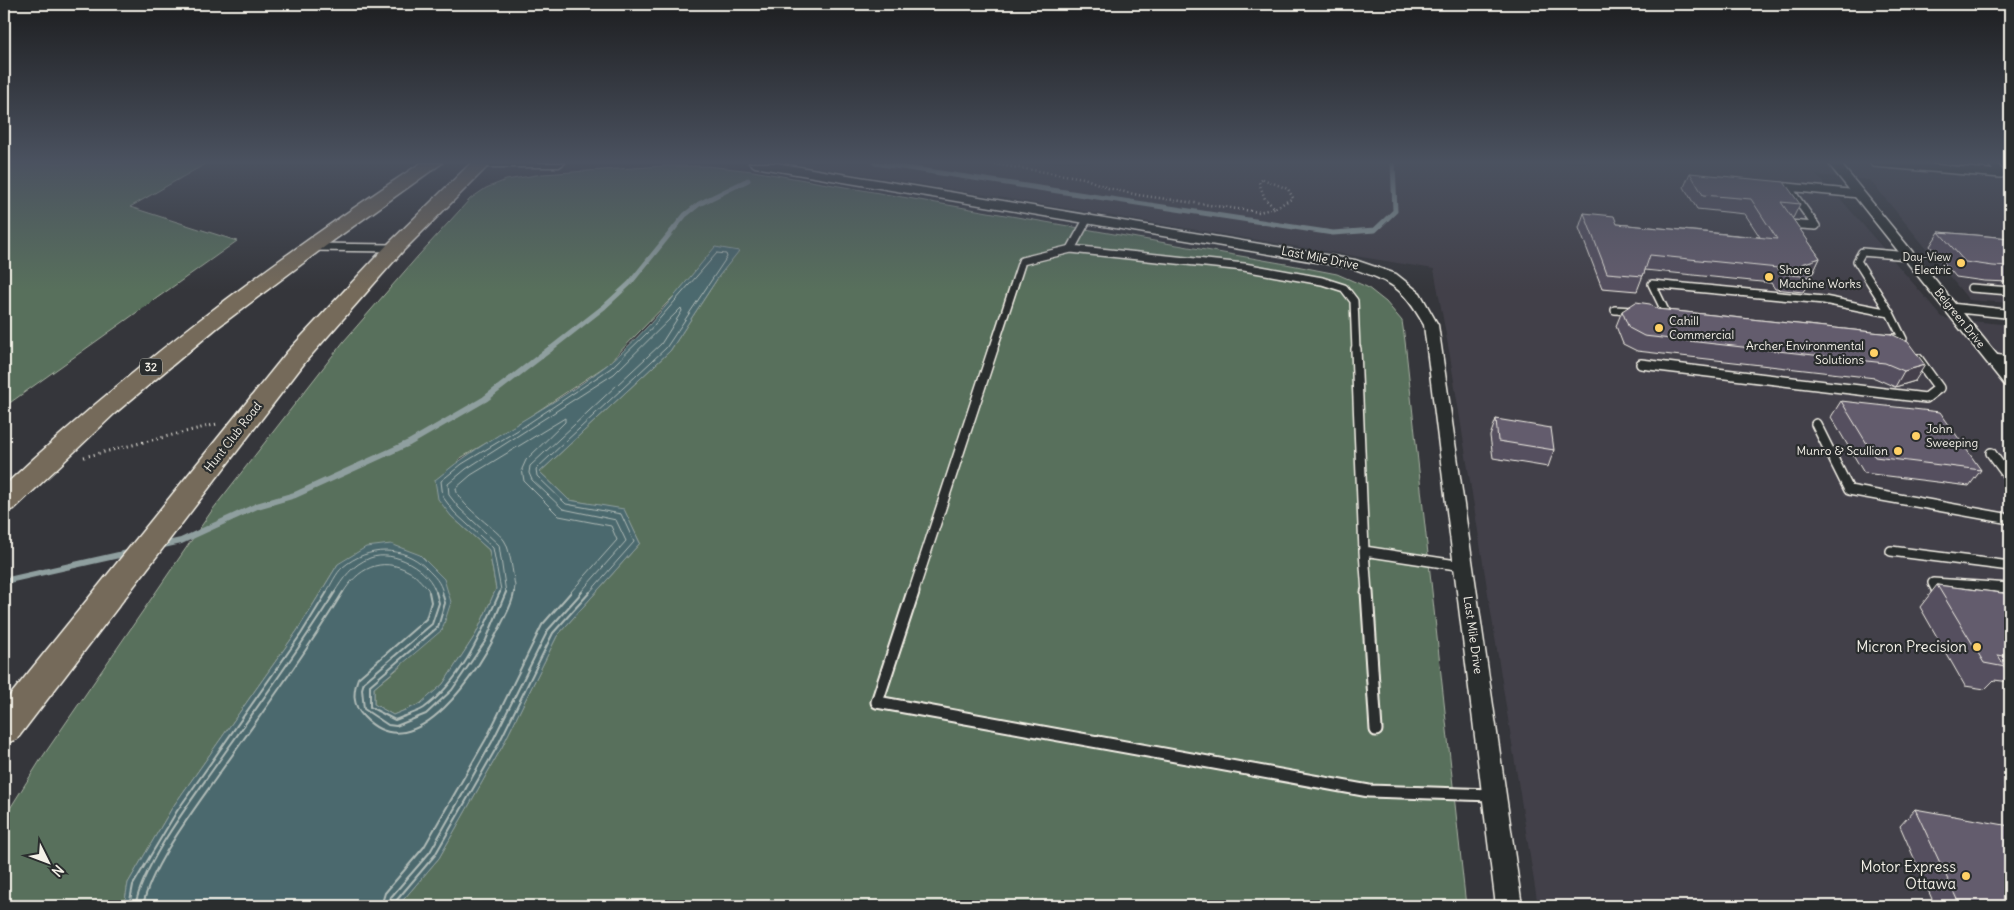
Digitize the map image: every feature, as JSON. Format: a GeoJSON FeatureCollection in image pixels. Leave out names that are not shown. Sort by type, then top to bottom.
{"type":"FeatureCollection","features":[{"type":"Feature","properties":{"kind":"main road","name":"32"},"geometry":{"type":"LineString","coordinates":[[4,502],[100,410],[140,376],[310,247],[371,205]]}},
{"type":"Feature","properties":{"kind":"main road","name":"Hunt Club Road"},"geometry":{"type":"LineString","coordinates":[[4,729],[297,356],[395,248],[439,205]]}},
{"type":"Feature","properties":{"kind":"street","name":"Last Mile Drive"},"geometry":{"type":"LineString","coordinates":[[1012,205],[1355,264],[1392,277],[1415,296],[1431,325],[1509,906]]}},
{"type":"Feature","properties":{"kind":"street","name":"Belgreen Drive"},"geometry":{"type":"LineString","coordinates":[[1868,205],[1953,308],[2010,381]]}},
{"type":"Feature","properties":{"kind":"street"},"geometry":{"type":"LineString","coordinates":[[1953,308],[2010,314]]}},
{"type":"Feature","properties":{"kind":"lane"},"geometry":{"type":"LineString","coordinates":[[1788,224],[1816,226],[1801,205]]}},
{"type":"Feature","properties":{"kind":"lane"},"geometry":{"type":"LineString","coordinates":[[1071,248],[1088,218]]}},
{"type":"Feature","properties":{"kind":"lane"},"geometry":{"type":"LineString","coordinates":[[310,247],[395,248]]}},
{"type":"Feature","properties":{"kind":"lane"},"geometry":{"type":"LineString","coordinates":[[1376,730],[1364,551],[1354,301],[1344,288],[1322,281],[1244,267],[1071,248],[1022,260],[877,702],[1368,791],[1494,795]]}},
{"type":"Feature","properties":{"kind":"lane"},"geometry":{"type":"LineString","coordinates":[[1641,364],[1926,398],[1939,388],[1908,346],[1890,313],[1857,261],[1862,252],[1909,256]]}},
{"type":"Feature","properties":{"kind":"lane"},"geometry":{"type":"LineString","coordinates":[[1668,315],[1652,284],[1824,300],[1890,313]]}},
{"type":"Feature","properties":{"kind":"lane"},"geometry":{"type":"LineString","coordinates":[[1971,288],[2010,291]]}},
{"type":"Feature","properties":{"kind":"lane"},"geometry":{"type":"LineString","coordinates":[[1615,310],[1641,312]]}},
{"type":"Feature","properties":{"kind":"lane"},"geometry":{"type":"LineString","coordinates":[[1659,314],[1677,316]]}},
{"type":"Feature","properties":{"kind":"lane"},"geometry":{"type":"LineString","coordinates":[[1883,337],[1908,346]]}},
{"type":"Feature","properties":{"kind":"lane"},"geometry":{"type":"LineString","coordinates":[[1992,359],[2010,361]]}},
{"type":"Feature","properties":{"kind":"lane"},"geometry":{"type":"LineString","coordinates":[[1816,424],[1849,490],[2010,519]]}},
{"type":"Feature","properties":{"kind":"lane"},"geometry":{"type":"LineString","coordinates":[[1992,453],[2010,479]]}},
{"type":"Feature","properties":{"kind":"lane"},"geometry":{"type":"LineString","coordinates":[[1364,551],[1464,566]]}},
{"type":"Feature","properties":{"kind":"lane"},"geometry":{"type":"LineString","coordinates":[[1891,551],[2010,566]]}},
{"type":"Feature","properties":{"kind":"lane"},"geometry":{"type":"LineString","coordinates":[[1944,604],[1933,583],[1987,585],[2010,588]]}},
{"type":"Feature","properties":{"kind":"path"},"geometry":{"type":"LineString","coordinates":[[1212,205],[1259,212],[1280,205]]}},
{"type":"Feature","properties":{"kind":"path"},"geometry":{"type":"LineString","coordinates":[[76,459],[250,416]]}},
{"type":"Feature","properties":{"kind":"shaded area"},"geometry":{"type":"Polygon","coordinates":[[[1050,205],[1846,205],[1943,318],[2010,325],[2010,906],[1538,906],[1450,356],[1434,269],[1050,205]]]}},
{"type":"Feature","properties":{"kind":"shaded area"},"geometry":{"type":"Polygon","coordinates":[[[1891,205],[2010,205],[2010,303],[1969,300],[1891,205]]]}},
{"type":"Feature","properties":{"kind":"green space"},"geometry":{"type":"Polygon","coordinates":[[[4,205],[133,205],[130,207],[237,241],[4,407],[4,205]]]}},
{"type":"Feature","properties":{"kind":"green space"},"geometry":{"type":"Polygon","coordinates":[[[464,205],[951,205],[1286,264],[1337,274],[1367,287],[1386,302],[1402,321],[1466,906],[398,906],[439,858],[502,747],[557,636],[640,543],[624,510],[569,500],[540,472],[670,351],[719,276],[738,251],[673,297],[607,365],[520,423],[459,459],[451,516],[489,550],[496,589],[476,634],[443,684],[420,704],[393,715],[374,704],[374,688],[401,666],[338,564],[297,631],[172,808],[128,883],[124,906],[4,906],[4,818],[41,759],[213,509],[344,341],[464,205]]]}},
{"type":"Feature","properties":{"kind":"water"},"geometry":{"type":"Polygon","coordinates":[[[715,247],[739,251],[719,276],[670,351],[540,472],[569,500],[624,509],[640,543],[557,636],[502,747],[439,858],[398,906],[124,906],[128,883],[172,808],[297,631],[338,564],[366,547],[391,544],[420,555],[444,579],[451,602],[442,630],[374,688],[374,704],[393,715],[420,704],[443,684],[476,634],[496,589],[489,550],[451,516],[438,499],[435,480],[477,449],[565,395],[607,365],[650,324],[715,247]]]}},
{"type":"Feature","properties":{"kind":"building"},"geometry":{"type":"Polygon","coordinates":[[[1755,205],[1783,205],[1820,258],[1802,264],[1811,277],[1782,274],[1778,268],[1650,255],[1643,276],[1607,273],[1584,213],[1614,216],[1617,224],[1777,239],[1755,205]]]}},
{"type":"Feature","properties":{"kind":"building"},"geometry":{"type":"Polygon","coordinates":[[[1939,232],[2010,238],[2010,267],[1965,262],[1939,232]]]}},
{"type":"Feature","properties":{"kind":"building"},"geometry":{"type":"Polygon","coordinates":[[[1636,302],[1650,304],[1657,309],[1891,334],[1908,342],[1925,365],[1904,371],[1885,363],[1644,336],[1629,328],[1622,311],[1636,302]]]}},
{"type":"Feature","properties":{"kind":"building"},"geometry":{"type":"Polygon","coordinates":[[[1841,401],[1940,412],[1981,470],[1875,457],[1841,401]]]}},
{"type":"Feature","properties":{"kind":"building"},"geometry":{"type":"Polygon","coordinates":[[[1496,419],[1551,428],[1554,450],[1498,441],[1496,419]]]}},
{"type":"Feature","properties":{"kind":"building"},"geometry":{"type":"Polygon","coordinates":[[[1937,585],[2010,594],[2010,657],[1998,655],[2005,667],[1984,663],[1937,585]]]}},
{"type":"Feature","properties":{"kind":"building","name":"Motor Express Ottawa"},"geometry":{"type":"Polygon","coordinates":[[[1915,809],[2010,826],[2010,906],[1960,906],[1915,809]]]}},
{"type":"Feature","properties":{"kind":"waterway"},"geometry":{"type":"LineString","coordinates":[[549,350],[604,307],[630,283],[685,215],[697,205]]}},
{"type":"Feature","properties":{"kind":"waterway"},"geometry":{"type":"LineString","coordinates":[[1153,205],[1333,233],[1375,230],[1395,211],[1395,205]]}},
{"type":"Feature","properties":{"kind":"waterway"},"geometry":{"type":"LineString","coordinates":[[159,546],[181,541],[257,506],[295,495],[409,443],[485,399],[550,349]]}},
{"type":"Feature","properties":{"kind":"waterway"},"geometry":{"type":"LineString","coordinates":[[4,581],[132,552]]}},
{"type":"Feature","properties":{"kind":"place","name":"Day-View Electric"},"geometry":{"type":"Point","coordinates":[1961,263]}},
{"type":"Feature","properties":{"kind":"place","name":"Shore Machine Works"},"geometry":{"type":"Point","coordinates":[1769,277]}},
{"type":"Feature","properties":{"kind":"place","name":"Cahill Commercial"},"geometry":{"type":"Point","coordinates":[1659,328]}},
{"type":"Feature","properties":{"kind":"place","name":"Archer Environmental Solutions"},"geometry":{"type":"Point","coordinates":[1874,353]}},
{"type":"Feature","properties":{"kind":"place","name":"John Sweeping"},"geometry":{"type":"Point","coordinates":[1916,436]}},
{"type":"Feature","properties":{"kind":"place","name":"Munro & Scullion"},"geometry":{"type":"Point","coordinates":[1898,451]}},
{"type":"Feature","properties":{"kind":"place","name":"Micron Precision"},"geometry":{"type":"Point","coordinates":[1977,647]}},
{"type":"Feature","properties":{"kind":"place","name":"Motor Express Ottawa"},"geometry":{"type":"Point","coordinates":[1966,876]}}]}
